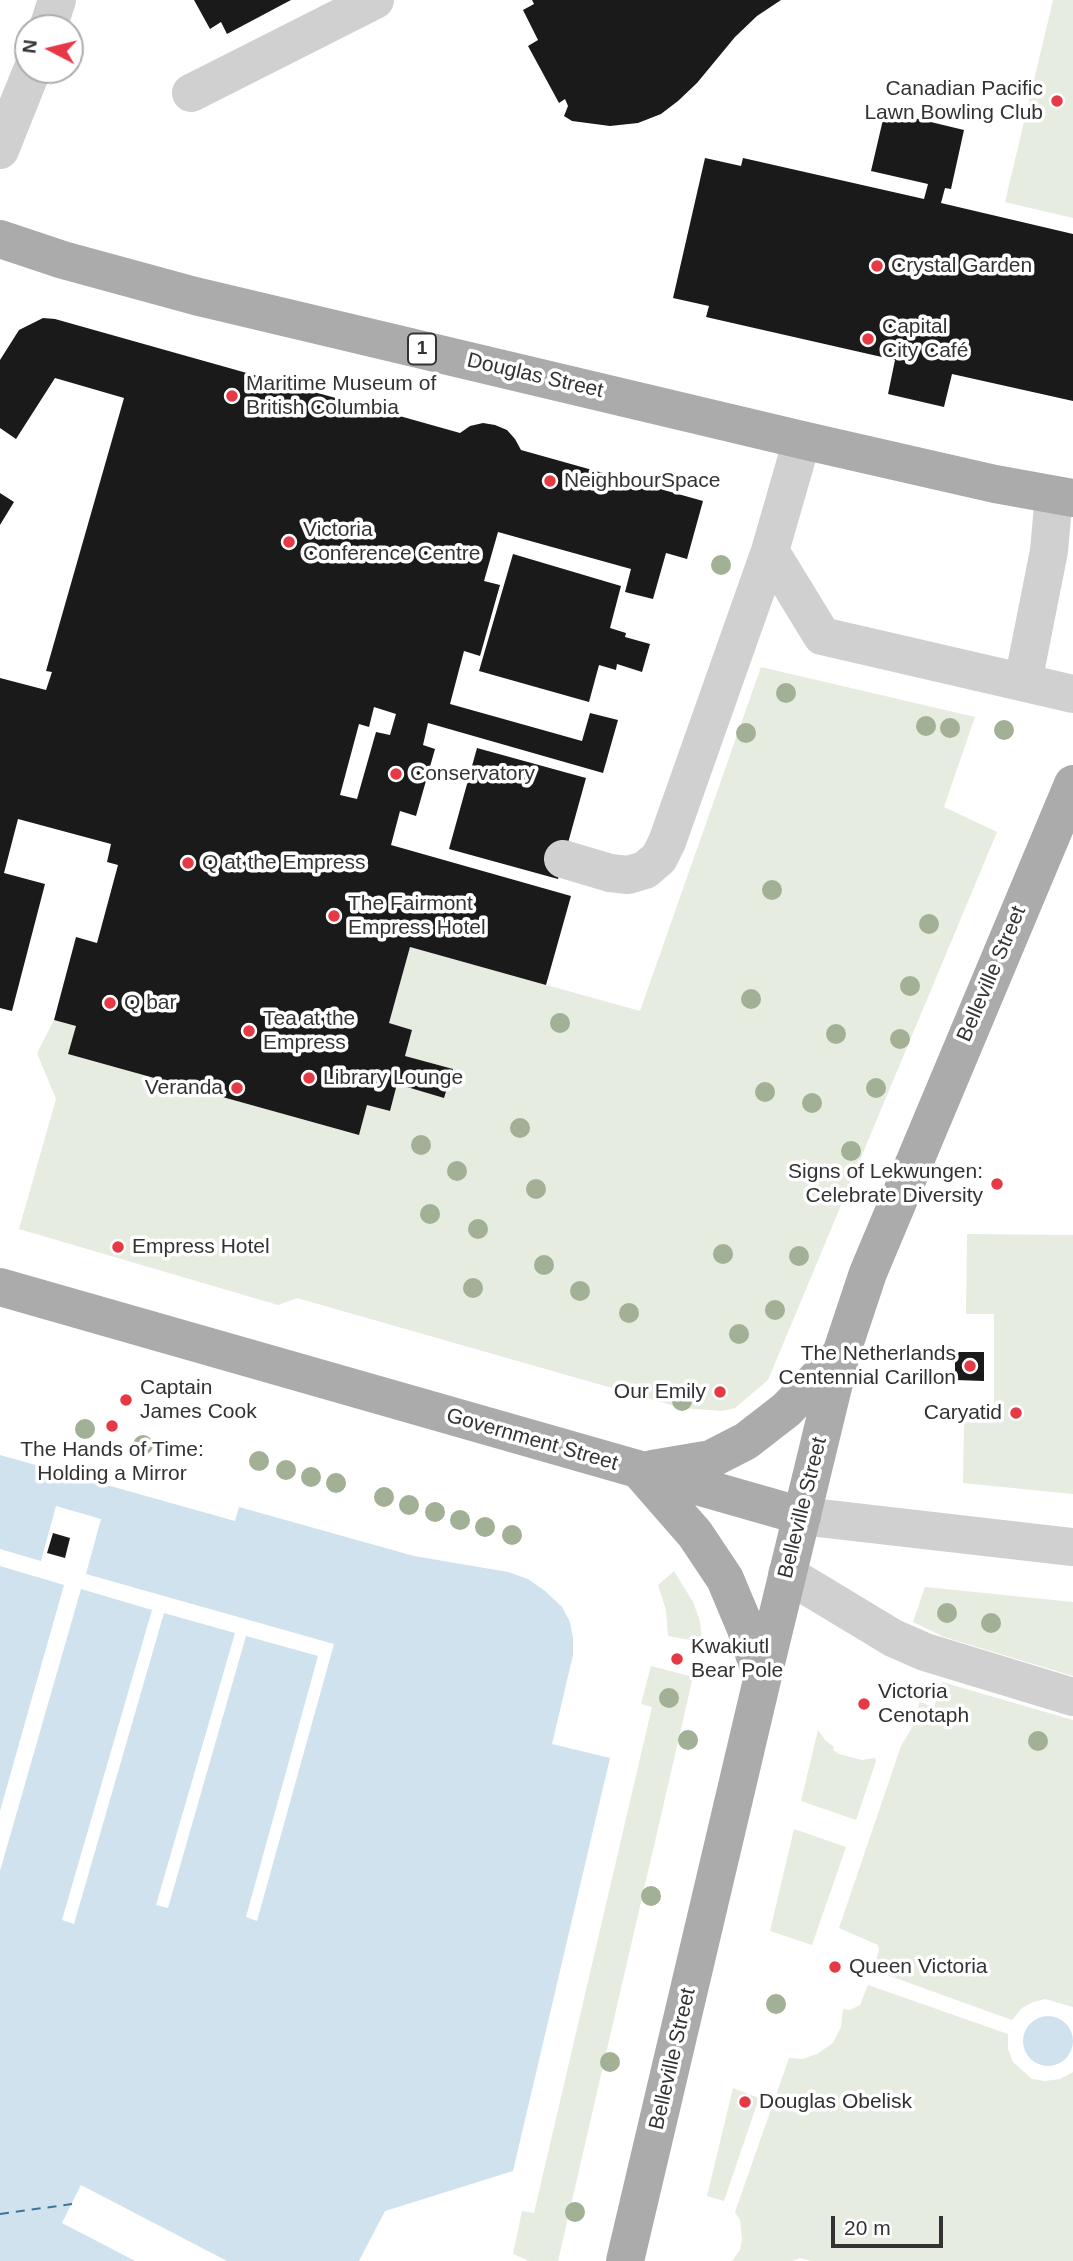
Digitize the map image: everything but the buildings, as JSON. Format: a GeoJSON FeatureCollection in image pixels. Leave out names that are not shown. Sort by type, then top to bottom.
{"type":"FeatureCollection","features":[{"type":"Feature","properties":{"kind":"main road","name":"Douglas Street"},"geometry":{"type":"LineString","coordinates":[[0,239],[64,260],[195,296],[802,440],[995,484],[1064,496]]}},
{"type":"Feature","properties":{"kind":"main road","name":"Belleville Street"},"geometry":{"type":"LineString","coordinates":[[625,2261],[841,1354],[867,1273],[1073,783]]}},
{"type":"Feature","properties":{"kind":"main road","name":"Government Street"},"geometry":{"type":"LineString","coordinates":[[0,1287],[802,1516]]}},
{"type":"Feature","properties":{"kind":"main road"},"geometry":{"type":"LineString","coordinates":[[640,1471],[711,1459],[746,1441],[786,1410],[841,1354]]}},
{"type":"Feature","properties":{"kind":"main road"},"geometry":{"type":"LineString","coordinates":[[640,1471],[695,1534],[725,1579],[746,1629],[762,1678]]}},
{"type":"Feature","properties":{"kind":"street"},"geometry":{"type":"LineString","coordinates":[[191,93],[375,0]]}},
{"type":"Feature","properties":{"kind":"street"},"geometry":{"type":"LineString","coordinates":[[0,150],[26,84]]}},
{"type":"Feature","properties":{"kind":"street"},"geometry":{"type":"LineString","coordinates":[[563,859],[610,873],[628,875],[645,870],[659,858],[770,551],[802,440]]}},
{"type":"Feature","properties":{"kind":"street"},"geometry":{"type":"LineString","coordinates":[[1023,682],[1049,551],[1064,496]]}},
{"type":"Feature","properties":{"kind":"street"},"geometry":{"type":"LineString","coordinates":[[770,551],[822,636],[1073,694]]}},
{"type":"Feature","properties":{"kind":"street","name":"Government Street"},"geometry":{"type":"LineString","coordinates":[[802,1516],[1073,1547]]}},
{"type":"Feature","properties":{"kind":"street"},"geometry":{"type":"LineString","coordinates":[[787,1574],[904,1643],[1073,1698]]}},
{"type":"Feature","properties":{"kind":"shaded area","name":"Canadian Pacific Lawn Bowling Club"},"geometry":{"type":"Polygon","coordinates":[[[1053,0],[1073,0],[1073,218],[1005,202],[1053,0]]]}},
{"type":"Feature","properties":{"kind":"shaded area"},"geometry":{"type":"Polygon","coordinates":[[[761,667],[975,717],[944,807],[997,832],[768,1380],[735,1408],[722,1411],[682,1408],[297,1298],[278,1305],[19,1229],[56,1099],[37,1053],[54,1020],[76,1026],[68,1054],[359,1135],[367,1105],[389,1111],[397,1084],[444,1097],[452,1069],[405,1056],[412,1030],[389,1023],[410,947],[640,1011],[761,667]]]}},
{"type":"Feature","properties":{"kind":"shaded area"},"geometry":{"type":"Polygon","coordinates":[[[967,1234],[1073,1235],[1073,1494],[963,1483],[964,1422],[992,1423],[994,1404],[994,1314],[966,1314],[967,1234]]]}},
{"type":"Feature","properties":{"kind":"shaded area"},"geometry":{"type":"Polygon","coordinates":[[[674,1571],[693,1602],[700,1621],[702,1642],[668,1636],[666,1610],[658,1585],[674,1571]]]}},
{"type":"Feature","properties":{"kind":"shaded area"},"geometry":{"type":"Polygon","coordinates":[[[925,1587],[1073,1602],[1073,1676],[944,1637],[913,1622],[925,1587]]]}},
{"type":"Feature","properties":{"kind":"shaded area"},"geometry":{"type":"Polygon","coordinates":[[[651,1666],[693,1677],[558,2261],[529,2261],[513,2254],[522,2211],[534,2213],[652,1707],[641,1704],[651,1666]]]}},
{"type":"Feature","properties":{"kind":"shaded area"},"geometry":{"type":"Polygon","coordinates":[[[942,1682],[1073,1720],[1073,2007],[1045,1999],[1022,2008],[1012,2020],[873,1970],[878,1945],[839,1928],[901,1746],[916,1721],[919,1702],[934,1707],[942,1682]]]}},
{"type":"Feature","properties":{"kind":"shaded area"},"geometry":{"type":"Polygon","coordinates":[[[818,1730],[839,1754],[862,1760],[875,1758],[856,1820],[801,1801],[818,1730]]]}},
{"type":"Feature","properties":{"kind":"shaded area"},"geometry":{"type":"Polygon","coordinates":[[[794,1829],[846,1847],[812,1945],[770,1931],[794,1829]]]}},
{"type":"Feature","properties":{"kind":"shaded area"},"geometry":{"type":"Polygon","coordinates":[[[868,1985],[1008,2034],[1008,2049],[1013,2062],[1032,2079],[1060,2079],[1073,2072],[1073,2261],[811,2261],[800,2258],[793,2261],[732,2261],[740,2250],[742,2239],[740,2220],[735,2212],[789,2058],[802,2059],[817,2054],[833,2043],[841,2027],[843,2009],[850,2010],[860,2005],[868,1985]]]}},
{"type":"Feature","properties":{"kind":"shaded area"},"geometry":{"type":"Polygon","coordinates":[[[733,2088],[759,2098],[724,2201],[707,2196],[733,2088]]]}},
{"type":"Feature","properties":{"kind":"water"},"geometry":{"type":"Polygon","coordinates":[[[0,1455],[235,1521],[239,1507],[414,1556],[508,1572],[528,1579],[545,1591],[562,1607],[570,1622],[573,1655],[552,1744],[610,1758],[513,2171],[385,2211],[359,2261],[0,2261],[0,1455]]]}},
{"type":"Feature","properties":{"kind":"water"},"geometry":{"type":"Polygon","coordinates":[[[1048,2016],[1066,2023],[1073,2041],[1066,2059],[1048,2066],[1030,2059],[1023,2041],[1030,2023],[1048,2016]]]}},
{"type":"Feature","properties":{"kind":"pier"},"geometry":{"type":"Polygon","coordinates":[[[56,1506],[101,1519],[86,1574],[334,1644],[257,1921],[246,1917],[318,1656],[246,1636],[168,1908],[156,1905],[235,1633],[164,1613],[74,1924],[62,1920],[152,1610],[81,1589],[0,1871],[0,1811],[64,1585],[0,1566],[0,1549],[41,1561],[56,1506]]]}},
{"type":"Feature","properties":{"kind":"pier"},"geometry":{"type":"Polygon","coordinates":[[[81,2185],[227,2261],[135,2261],[62,2223],[81,2185]]]}},
{"type":"Feature","properties":{"kind":"ferry route"},"geometry":{"type":"LineString","coordinates":[[0,2214],[72,2204]]}},
{"type":"Feature","properties":{"kind":"place","name":"Canadian Pacific Lawn Bowling Club"},"geometry":{"type":"Point","coordinates":[1057,101]}},
{"type":"Feature","properties":{"kind":"place","name":"Crystal Garden"},"geometry":{"type":"Point","coordinates":[877,266]}},
{"type":"Feature","properties":{"kind":"place","name":"Capital City Café"},"geometry":{"type":"Point","coordinates":[868,339]}},
{"type":"Feature","properties":{"kind":"place","name":"Maritime Museum of British Columbia"},"geometry":{"type":"Point","coordinates":[232,396]}},
{"type":"Feature","properties":{"kind":"place","name":"NeighbourSpace"},"geometry":{"type":"Point","coordinates":[550,481]}},
{"type":"Feature","properties":{"kind":"place","name":"Victoria Conference Centre"},"geometry":{"type":"Point","coordinates":[289,542]}},
{"type":"Feature","properties":{"kind":"place","name":"Conservatory"},"geometry":{"type":"Point","coordinates":[396,774]}},
{"type":"Feature","properties":{"kind":"place","name":"Q at the Empress"},"geometry":{"type":"Point","coordinates":[188,863]}},
{"type":"Feature","properties":{"kind":"place","name":"The Fairmont Empress Hotel"},"geometry":{"type":"Point","coordinates":[334,916]}},
{"type":"Feature","properties":{"kind":"place","name":"Q bar"},"geometry":{"type":"Point","coordinates":[110,1003]}},
{"type":"Feature","properties":{"kind":"place","name":"Tea at the Empress"},"geometry":{"type":"Point","coordinates":[249,1031]}},
{"type":"Feature","properties":{"kind":"place","name":"Library Lounge"},"geometry":{"type":"Point","coordinates":[309,1078]}},
{"type":"Feature","properties":{"kind":"place","name":"Veranda"},"geometry":{"type":"Point","coordinates":[237,1088]}},
{"type":"Feature","properties":{"kind":"place","name":"Signs of Lekwungen: Celebrate Diversity"},"geometry":{"type":"Point","coordinates":[997,1184]}},
{"type":"Feature","properties":{"kind":"place","name":"Empress Hotel"},"geometry":{"type":"Point","coordinates":[118,1247]}},
{"type":"Feature","properties":{"kind":"place","name":"The Netherlands Centennial Carillon"},"geometry":{"type":"Point","coordinates":[970,1366]}},
{"type":"Feature","properties":{"kind":"place","name":"Our Emily"},"geometry":{"type":"Point","coordinates":[720,1392]}},
{"type":"Feature","properties":{"kind":"place","name":"Captain James Cook"},"geometry":{"type":"Point","coordinates":[126,1400]}},
{"type":"Feature","properties":{"kind":"place","name":"Caryatid"},"geometry":{"type":"Point","coordinates":[1016,1413]}},
{"type":"Feature","properties":{"kind":"place","name":"The Hands of Time: Holding a Mirror"},"geometry":{"type":"Point","coordinates":[112,1426]}},
{"type":"Feature","properties":{"kind":"place","name":"Kwakiutl Bear Pole"},"geometry":{"type":"Point","coordinates":[677,1659]}},
{"type":"Feature","properties":{"kind":"place","name":"Victoria Cenotaph"},"geometry":{"type":"Point","coordinates":[864,1704]}},
{"type":"Feature","properties":{"kind":"place","name":"Queen Victoria"},"geometry":{"type":"Point","coordinates":[835,1967]}},
{"type":"Feature","properties":{"kind":"place","name":"Douglas Obelisk"},"geometry":{"type":"Point","coordinates":[745,2102]}}]}
